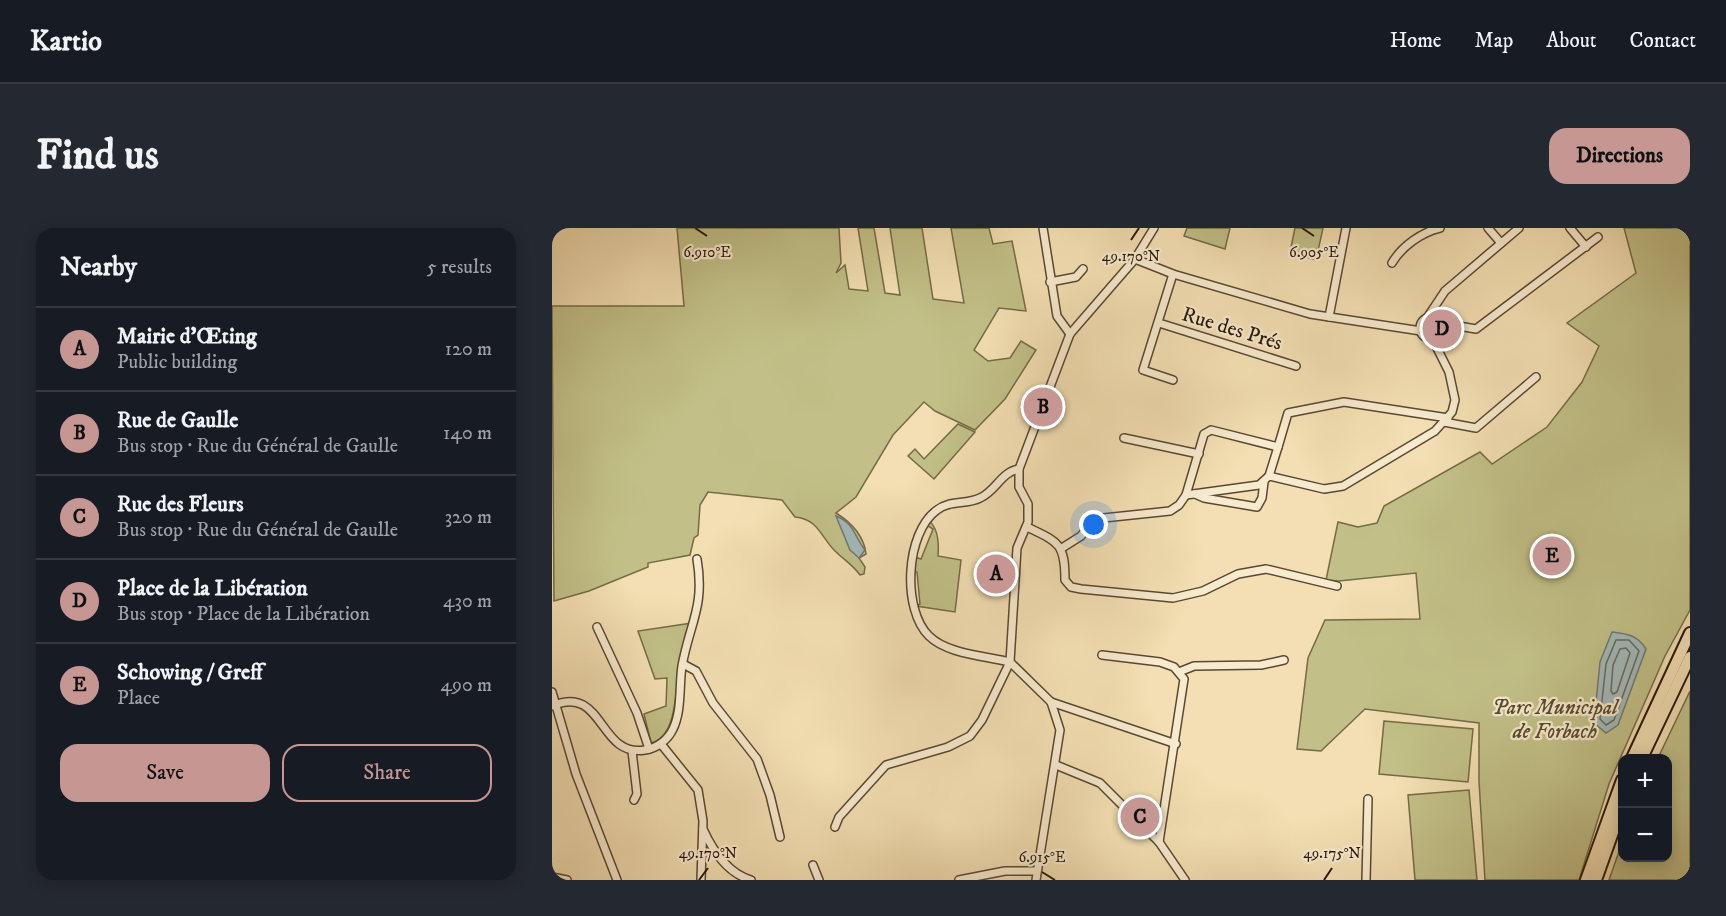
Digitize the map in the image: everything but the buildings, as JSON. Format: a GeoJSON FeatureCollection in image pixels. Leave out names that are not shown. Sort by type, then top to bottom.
{"type":"FeatureCollection","features":[{"type":"Feature","properties":{"kind":"highway"},"geometry":{"type":"LineString","coordinates":[[1634,754],[1690,633]]}},
{"type":"Feature","properties":{"kind":"highway"},"geometry":{"type":"LineString","coordinates":[[1644,754],[1690,657]]}},
{"type":"Feature","properties":{"kind":"highway"},"geometry":{"type":"LineString","coordinates":[[1586,880],[1618,794]]}},
{"type":"Feature","properties":{"kind":"highway"},"geometry":{"type":"LineString","coordinates":[[1596,880],[1623,808]]}},
{"type":"Feature","properties":{"kind":"street"},"geometry":{"type":"LineString","coordinates":[[1043,228],[1057,316],[1070,334]]}},
{"type":"Feature","properties":{"kind":"street"},"geometry":{"type":"LineString","coordinates":[[835,827],[839,817],[886,765],[948,747],[970,736],[982,720],[1010,662],[1017,548],[1027,526],[1028,504],[1019,487],[1019,469],[1070,334],[1135,258],[1154,228]]}},
{"type":"Feature","properties":{"kind":"street"},"geometry":{"type":"LineString","coordinates":[[1329,316],[1346,228]]}},
{"type":"Feature","properties":{"kind":"street"},"geometry":{"type":"LineString","coordinates":[[1392,263],[1398,251],[1431,229],[1440,228]]}},
{"type":"Feature","properties":{"kind":"street"},"geometry":{"type":"LineString","coordinates":[[1488,228],[1501,243]]}},
{"type":"Feature","properties":{"kind":"street"},"geometry":{"type":"LineString","coordinates":[[1420,331],[1421,323],[1445,291],[1519,228]]}},
{"type":"Feature","properties":{"kind":"street"},"geometry":{"type":"LineString","coordinates":[[1570,228],[1586,247]]}},
{"type":"Feature","properties":{"kind":"street"},"geometry":{"type":"LineString","coordinates":[[1426,318],[1476,329],[1598,237]]}},
{"type":"Feature","properties":{"kind":"street"},"geometry":{"type":"LineString","coordinates":[[1135,258],[1173,274],[1310,314],[1420,331],[1425,337],[1432,338],[1441,332],[1441,323]]}},
{"type":"Feature","properties":{"kind":"street"},"geometry":{"type":"LineString","coordinates":[[1050,282],[1076,277],[1083,270]]}},
{"type":"Feature","properties":{"kind":"street"},"geometry":{"type":"LineString","coordinates":[[1173,274],[1143,370],[1173,380]]}},
{"type":"Feature","properties":{"kind":"street","name":"Rue des Prés"},"geometry":{"type":"LineString","coordinates":[[1158,323],[1296,366]]}},
{"type":"Feature","properties":{"kind":"street"},"geometry":{"type":"LineString","coordinates":[[1266,479],[1324,489],[1343,486],[1435,431],[1446,420],[1455,400],[1449,372],[1432,338]]}},
{"type":"Feature","properties":{"kind":"street"},"geometry":{"type":"LineString","coordinates":[[1195,494],[1204,498],[1257,507],[1262,498],[1288,413],[1344,402],[1446,420],[1476,428],[1536,377]]}},
{"type":"Feature","properties":{"kind":"street"},"geometry":{"type":"LineString","coordinates":[[1062,548],[1081,536],[1094,519],[1170,511],[1179,506],[1186,495],[1204,434],[1210,430],[1278,447]]}},
{"type":"Feature","properties":{"kind":"street"},"geometry":{"type":"LineString","coordinates":[[1124,438],[1199,454]]}},
{"type":"Feature","properties":{"kind":"street"},"geometry":{"type":"LineString","coordinates":[[1019,469],[1006,473],[990,493],[979,499],[950,504],[936,510],[920,536],[910,576],[917,621],[929,636],[944,646],[1010,662],[1051,702],[1176,744]]}},
{"type":"Feature","properties":{"kind":"street"},"geometry":{"type":"LineString","coordinates":[[1186,495],[1259,485],[1266,479]]}},
{"type":"Feature","properties":{"kind":"street"},"geometry":{"type":"LineString","coordinates":[[1027,526],[1062,548],[1066,562],[1065,580],[1071,587],[1081,589],[1173,598],[1203,591],[1238,574],[1266,569],[1337,586]]}},
{"type":"Feature","properties":{"kind":"street"},"geometry":{"type":"LineString","coordinates":[[554,705],[575,701],[587,706],[606,733],[621,747],[632,751],[661,744],[674,728],[682,664],[697,616],[701,583],[697,559]]}},
{"type":"Feature","properties":{"kind":"street"},"geometry":{"type":"LineString","coordinates":[[597,627],[638,713],[649,748]]}},
{"type":"Feature","properties":{"kind":"street"},"geometry":{"type":"LineString","coordinates":[[1102,655],[1160,662],[1174,666],[1184,679],[1176,744],[1159,842]]}},
{"type":"Feature","properties":{"kind":"street"},"geometry":{"type":"LineString","coordinates":[[1179,672],[1194,666],[1261,666],[1284,660]]}},
{"type":"Feature","properties":{"kind":"street"},"geometry":{"type":"LineString","coordinates":[[682,664],[696,671],[713,702],[757,759],[770,795],[780,837]]}},
{"type":"Feature","properties":{"kind":"street"},"geometry":{"type":"LineString","coordinates":[[552,692],[576,774],[614,879]]}},
{"type":"Feature","properties":{"kind":"street"},"geometry":{"type":"LineString","coordinates":[[1036,880],[1035,871],[1056,765],[1060,730],[1051,702]]}},
{"type":"Feature","properties":{"kind":"street"},"geometry":{"type":"LineString","coordinates":[[661,744],[698,790],[703,829],[701,880]]}},
{"type":"Feature","properties":{"kind":"street"},"geometry":{"type":"LineString","coordinates":[[632,751],[637,794],[634,800]]}},
{"type":"Feature","properties":{"kind":"street"},"geometry":{"type":"LineString","coordinates":[[1056,765],[1100,783],[1159,842],[1185,880]]}},
{"type":"Feature","properties":{"kind":"street"},"geometry":{"type":"LineString","coordinates":[[1366,880],[1368,799]]}},
{"type":"Feature","properties":{"kind":"street"},"geometry":{"type":"LineString","coordinates":[[703,829],[711,847],[726,865],[741,877],[751,880]]}},
{"type":"Feature","properties":{"kind":"street"},"geometry":{"type":"LineString","coordinates":[[813,865],[819,880]]}},
{"type":"Feature","properties":{"kind":"street"},"geometry":{"type":"LineString","coordinates":[[959,880],[1005,871],[1035,871]]}},
{"type":"Feature","properties":{"kind":"street"},"geometry":{"type":"LineString","coordinates":[[552,877],[564,880]]}},
{"type":"Feature","properties":{"kind":"green space"},"geometry":{"type":"Polygon","coordinates":[[[677,228],[839,228],[841,263],[836,273],[845,265],[849,289],[868,291],[858,228],[874,228],[885,293],[900,295],[890,228],[922,228],[933,299],[964,303],[951,228],[989,228],[993,244],[1012,241],[1026,311],[999,308],[974,350],[988,361],[1010,358],[1021,341],[1036,350],[1005,399],[975,430],[935,411],[924,402],[893,435],[856,497],[836,513],[852,526],[863,541],[866,554],[859,558],[865,567],[864,574],[860,575],[835,551],[814,525],[803,518],[795,517],[782,500],[708,492],[700,505],[698,535],[694,538],[690,555],[648,563],[648,567],[589,591],[554,601],[552,306],[684,306],[677,228]]]}},
{"type":"Feature","properties":{"kind":"green space"},"geometry":{"type":"Polygon","coordinates":[[[1187,228],[1230,228],[1225,249],[1184,236],[1187,228]]]}},
{"type":"Feature","properties":{"kind":"green space"},"geometry":{"type":"Polygon","coordinates":[[[1295,228],[1323,228],[1316,260],[1290,252],[1295,228]]]}},
{"type":"Feature","properties":{"kind":"green space","name":"Parc Municipal de Forbach"},"geometry":{"type":"Polygon","coordinates":[[[1624,228],[1690,228],[1690,610],[1665,656],[1622,754],[1618,754],[1618,763],[1609,784],[1579,880],[1485,880],[1479,781],[1479,723],[1365,709],[1321,751],[1297,749],[1308,658],[1325,620],[1420,619],[1416,573],[1339,581],[1326,580],[1338,522],[1358,527],[1377,523],[1384,506],[1480,452],[1492,464],[1547,427],[1582,382],[1599,346],[1567,323],[1636,273],[1624,228]]]}},
{"type":"Feature","properties":{"kind":"green space"},"geometry":{"type":"Polygon","coordinates":[[[958,424],[975,432],[934,479],[908,456],[915,449],[924,459],[958,424]]]}},
{"type":"Feature","properties":{"kind":"green space"},"geometry":{"type":"Polygon","coordinates":[[[928,520],[936,532],[938,556],[961,560],[955,612],[916,606],[920,604],[917,572],[913,571],[915,557],[921,559],[933,529],[925,524],[928,520]]]}},
{"type":"Feature","properties":{"kind":"green space"},"geometry":{"type":"Polygon","coordinates":[[[692,623],[681,654],[672,718],[667,730],[651,743],[644,714],[666,706],[667,678],[655,679],[638,631],[692,623]]]}},
{"type":"Feature","properties":{"kind":"green space"},"geometry":{"type":"Polygon","coordinates":[[[1690,691],[1690,880],[1609,880],[1618,854],[1618,862],[1672,862],[1672,754],[1660,754],[1690,691]]]}},
{"type":"Feature","properties":{"kind":"green space"},"geometry":{"type":"Polygon","coordinates":[[[1384,721],[1473,729],[1468,782],[1379,774],[1384,721]]]}},
{"type":"Feature","properties":{"kind":"green space"},"geometry":{"type":"Polygon","coordinates":[[[1469,790],[1477,880],[1415,880],[1408,795],[1469,790]]]}},
{"type":"Feature","properties":{"kind":"water"},"geometry":{"type":"Polygon","coordinates":[[[836,516],[847,522],[865,550],[859,558],[850,550],[836,516]]]}},
{"type":"Feature","properties":{"kind":"water"},"geometry":{"type":"Polygon","coordinates":[[[1612,632],[1632,636],[1646,649],[1618,725],[1606,733],[1594,723],[1600,662],[1612,632]]]}},
{"type":"Feature","properties":{"kind":"place","name":"Place de la Libération"},"geometry":{"type":"Point","coordinates":[1442,329]}},
{"type":"Feature","properties":{"kind":"place","name":"Rue de Gaulle"},"geometry":{"type":"Point","coordinates":[1043,407]}},
{"type":"Feature","properties":{"kind":"place","name":"Schowing / Greff"},"geometry":{"type":"Point","coordinates":[1552,556]}},
{"type":"Feature","properties":{"kind":"place","name":"Mairie d'Œting"},"geometry":{"type":"Point","coordinates":[996,574]}},
{"type":"Feature","properties":{"kind":"place","name":"Rue des Fleurs"},"geometry":{"type":"Point","coordinates":[1140,817]}}]}
